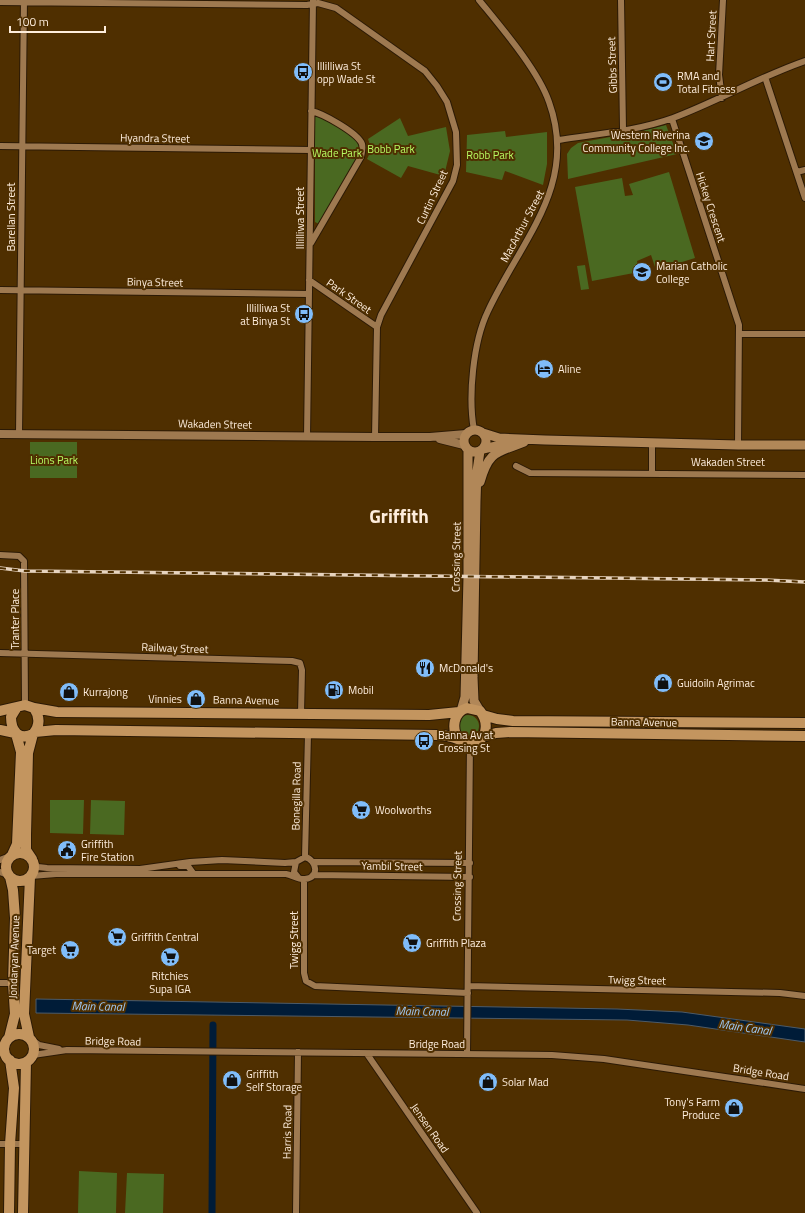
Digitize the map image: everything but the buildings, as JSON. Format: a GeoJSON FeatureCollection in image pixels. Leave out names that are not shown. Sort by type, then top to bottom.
{"type":"FeatureCollection","features":[{"type":"Feature","properties":{"kind":"main road","name":"Wakaden Street"},"geometry":{"type":"LineString","coordinates":[[475,433],[499,438],[545,440],[738,445],[805,445]]}},
{"type":"Feature","properties":{"kind":"main road","name":"Crossing Street"},"geometry":{"type":"LineString","coordinates":[[460,711],[465,697],[468,577],[466,448],[475,433],[486,443],[482,450],[477,471],[473,690],[474,701],[482,713]]}},
{"type":"Feature","properties":{"kind":"main road","name":"Wakaden Street"},"geometry":{"type":"LineString","coordinates":[[482,450],[502,444],[545,440]]}},
{"type":"Feature","properties":{"kind":"main road","name":"Crossing Street"},"geometry":{"type":"LineString","coordinates":[[476,501],[485,465],[491,458],[504,449],[524,442]]}},
{"type":"Feature","properties":{"kind":"main road"},"geometry":{"type":"LineString","coordinates":[[466,448],[474,452],[482,450]]}},
{"type":"Feature","properties":{"kind":"main road"},"geometry":{"type":"LineString","coordinates":[[25,706],[39,720],[28,753],[26,850],[32,860],[34,870],[30,876],[21,881],[6,875],[6,865],[17,844],[21,752],[12,726],[11,717],[25,706]]}},
{"type":"Feature","properties":{"kind":"main road","name":"Banna Avenue"},"geometry":{"type":"LineString","coordinates":[[0,711],[25,706],[57,712],[430,715],[460,711]]}},
{"type":"Feature","properties":{"kind":"main road"},"geometry":{"type":"LineString","coordinates":[[0,730],[23,737],[34,733],[56,730],[436,735],[448,736],[459,740],[470,743],[482,737],[486,726],[482,713],[471,708],[460,711],[456,717],[454,727],[459,740]]}},
{"type":"Feature","properties":{"kind":"main road","name":"Banna Avenue"},"geometry":{"type":"LineString","coordinates":[[482,713],[497,720],[513,721],[805,723]]}},
{"type":"Feature","properties":{"kind":"main road","name":"Banna Avenue"},"geometry":{"type":"LineString","coordinates":[[482,737],[496,733],[510,732],[805,736]]}},
{"type":"Feature","properties":{"kind":"main road"},"geometry":{"type":"LineString","coordinates":[[11,856],[24,853],[32,860]]}},
{"type":"Feature","properties":{"kind":"main road","name":"Jondaryan Avenue"},"geometry":{"type":"LineString","coordinates":[[6,875],[13,890],[15,918],[13,983],[19,997]]}},
{"type":"Feature","properties":{"kind":"main road","name":"Jondaryan Avenue"},"geometry":{"type":"LineString","coordinates":[[30,876],[19,997],[20,1014],[30,1039]]}},
{"type":"Feature","properties":{"kind":"main road","name":"Jondaryan Avenue"},"geometry":{"type":"LineString","coordinates":[[9,1038],[20,1014]]}},
{"type":"Feature","properties":{"kind":"main road"},"geometry":{"type":"LineString","coordinates":[[9,1213],[5,1144],[14,1088],[10,1060],[4,1047],[9,1038],[17,1034],[30,1039],[34,1050],[33,1055],[26,1062],[18,1064],[10,1060]]}},
{"type":"Feature","properties":{"kind":"main road"},"geometry":{"type":"LineString","coordinates":[[23,1213],[26,1062]]}},
{"type":"Feature","properties":{"kind":"street","name":"MacArthur Street"},"geometry":{"type":"LineString","coordinates":[[475,433],[473,388],[480,335],[487,312],[549,198],[555,177],[559,140],[555,121],[544,89],[501,28],[479,0]]}},
{"type":"Feature","properties":{"kind":"street","name":"Gibbs Street"},"geometry":{"type":"LineString","coordinates":[[621,0],[623,130]]}},
{"type":"Feature","properties":{"kind":"street","name":"Hart Street"},"geometry":{"type":"LineString","coordinates":[[722,98],[719,75],[724,0]]}},
{"type":"Feature","properties":{"kind":"street","name":"Barellan Street"},"geometry":{"type":"LineString","coordinates":[[19,434],[21,146],[24,1]]}},
{"type":"Feature","properties":{"kind":"street","name":"Curtin Street"},"geometry":{"type":"LineString","coordinates":[[0,2],[313,2],[336,8],[425,71],[447,102],[456,132],[457,165],[453,181],[381,315],[377,327],[375,437]]}},
{"type":"Feature","properties":{"kind":"street","name":"Illilliwa Street"},"geometry":{"type":"LineString","coordinates":[[307,437],[313,2]]}},
{"type":"Feature","properties":{"kind":"street"},"geometry":{"type":"LineString","coordinates":[[559,140],[623,130],[672,119],[722,98],[765,77],[805,61]]}},
{"type":"Feature","properties":{"kind":"street"},"geometry":{"type":"LineString","coordinates":[[765,77],[805,198]]}},
{"type":"Feature","properties":{"kind":"street"},"geometry":{"type":"LineString","coordinates":[[310,245],[361,157],[363,150],[362,144],[355,136],[323,114],[311,111]]}},
{"type":"Feature","properties":{"kind":"street","name":"Hickey Crescent"},"geometry":{"type":"LineString","coordinates":[[672,119],[738,325],[738,445]]}},
{"type":"Feature","properties":{"kind":"street","name":"Hyandra Street"},"geometry":{"type":"LineString","coordinates":[[0,146],[311,150]]}},
{"type":"Feature","properties":{"kind":"street"},"geometry":{"type":"LineString","coordinates":[[797,172],[805,170]]}},
{"type":"Feature","properties":{"kind":"street","name":"Park Street"},"geometry":{"type":"LineString","coordinates":[[309,280],[377,327]]}},
{"type":"Feature","properties":{"kind":"street","name":"Binya Street"},"geometry":{"type":"LineString","coordinates":[[0,290],[309,294]]}},
{"type":"Feature","properties":{"kind":"street"},"geometry":{"type":"LineString","coordinates":[[739,334],[805,334]]}},
{"type":"Feature","properties":{"kind":"street","name":"Wakaden Street"},"geometry":{"type":"LineString","coordinates":[[0,434],[430,437],[475,433]]}},
{"type":"Feature","properties":{"kind":"street","name":"Wakaden Street"},"geometry":{"type":"LineString","coordinates":[[430,437],[466,448]]}},
{"type":"Feature","properties":{"kind":"street"},"geometry":{"type":"LineString","coordinates":[[652,442],[652,474]]}},
{"type":"Feature","properties":{"kind":"street","name":"Wakaden Street"},"geometry":{"type":"LineString","coordinates":[[516,466],[530,473],[805,475]]}},
{"type":"Feature","properties":{"kind":"street","name":"Tranter Place"},"geometry":{"type":"LineString","coordinates":[[0,555],[19,556],[24,561],[25,706]]}},
{"type":"Feature","properties":{"kind":"street","name":"Railway Street"},"geometry":{"type":"LineString","coordinates":[[0,653],[292,661],[300,663],[302,670],[301,713]]}},
{"type":"Feature","properties":{"kind":"street","name":"Bonegilla Road"},"geometry":{"type":"LineString","coordinates":[[305,857],[308,734]]}},
{"type":"Feature","properties":{"kind":"street","name":"Crossing Street"},"geometry":{"type":"LineString","coordinates":[[467,1054],[470,877],[470,743]]}},
{"type":"Feature","properties":{"kind":"street"},"geometry":{"type":"LineString","coordinates":[[0,860],[11,856]]}},
{"type":"Feature","properties":{"kind":"street"},"geometry":{"type":"LineString","coordinates":[[30,876],[56,874],[193,873],[286,874],[301,878],[313,875],[316,869],[314,862],[305,857],[296,862],[286,863],[222,860],[152,866],[140,869],[47,868],[38,867],[32,860]]}},
{"type":"Feature","properties":{"kind":"street"},"geometry":{"type":"LineString","coordinates":[[296,862],[294,868],[301,878]]}},
{"type":"Feature","properties":{"kind":"street","name":"Yambil Street"},"geometry":{"type":"LineString","coordinates":[[314,862],[470,863]]}},
{"type":"Feature","properties":{"kind":"street"},"geometry":{"type":"LineString","coordinates":[[152,866],[188,866],[193,873]]}},
{"type":"Feature","properties":{"kind":"street","name":"Yambil Street"},"geometry":{"type":"LineString","coordinates":[[313,875],[470,877]]}},
{"type":"Feature","properties":{"kind":"street","name":"Twigg Street"},"geometry":{"type":"LineString","coordinates":[[301,878],[304,973],[306,981],[310,984],[333,987],[780,993],[805,996]]}},
{"type":"Feature","properties":{"kind":"street"},"geometry":{"type":"LineString","coordinates":[[0,983],[13,983]]}},
{"type":"Feature","properties":{"kind":"street","name":"Bridge Road"},"geometry":{"type":"LineString","coordinates":[[30,1039],[38,1045],[67,1050],[203,1053],[298,1052],[552,1055],[604,1059],[805,1089]]}},
{"type":"Feature","properties":{"kind":"street","name":"Bridge Road"},"geometry":{"type":"LineString","coordinates":[[33,1055],[67,1050]]}},
{"type":"Feature","properties":{"kind":"street","name":"Harris Road"},"geometry":{"type":"LineString","coordinates":[[296,1213],[298,1052]]}},
{"type":"Feature","properties":{"kind":"street","name":"Jensen Road"},"geometry":{"type":"LineString","coordinates":[[367,1054],[477,1213]]}},
{"type":"Feature","properties":{"kind":"street"},"geometry":{"type":"LineString","coordinates":[[5,1144],[24,1144]]}},
{"type":"Feature","properties":{"kind":"green space","name":"Wade Park"},"geometry":{"type":"Polygon","coordinates":[[[320,115],[356,138],[359,143],[361,157],[319,224],[315,222],[315,117],[320,115]]]}},
{"type":"Feature","properties":{"kind":"green space","name":"Bobb Park"},"geometry":{"type":"Polygon","coordinates":[[[400,118],[408,136],[446,127],[450,151],[444,176],[408,166],[401,178],[367,159],[370,149],[368,139],[400,118]]]}},
{"type":"Feature","properties":{"kind":"green space"},"geometry":{"type":"Polygon","coordinates":[[[666,125],[677,154],[568,179],[567,154],[571,148],[578,143],[666,125]]]}},
{"type":"Feature","properties":{"kind":"green space","name":"Robb Park"},"geometry":{"type":"Polygon","coordinates":[[[505,131],[506,137],[547,132],[547,164],[543,185],[505,171],[502,180],[466,172],[467,135],[505,131]]]}},
{"type":"Feature","properties":{"kind":"green space"},"geometry":{"type":"Polygon","coordinates":[[[669,172],[695,258],[656,270],[651,255],[637,261],[639,272],[592,281],[575,187],[622,178],[625,196],[633,195],[629,184],[669,172]]]}},
{"type":"Feature","properties":{"kind":"green space"},"geometry":{"type":"Polygon","coordinates":[[[585,265],[589,289],[581,290],[577,266],[585,265]]]}},
{"type":"Feature","properties":{"kind":"green space","name":"Lions Park"},"geometry":{"type":"Polygon","coordinates":[[[30,442],[77,442],[77,478],[30,478],[30,442]]]}},
{"type":"Feature","properties":{"kind":"green space"},"geometry":{"type":"Polygon","coordinates":[[[468,715],[476,718],[479,726],[476,734],[468,737],[460,734],[457,726],[460,718],[468,715]]]}},
{"type":"Feature","properties":{"kind":"green space"},"geometry":{"type":"Polygon","coordinates":[[[50,800],[84,800],[83,834],[50,833],[50,800]]]}},
{"type":"Feature","properties":{"kind":"green space"},"geometry":{"type":"Polygon","coordinates":[[[91,800],[125,801],[124,835],[90,834],[91,800]]]}},
{"type":"Feature","properties":{"kind":"green space"},"geometry":{"type":"Polygon","coordinates":[[[79,1171],[117,1173],[116,1213],[78,1213],[79,1171]]]}},
{"type":"Feature","properties":{"kind":"green space"},"geometry":{"type":"Polygon","coordinates":[[[127,1173],[164,1174],[163,1213],[125,1213],[127,1173]]]}},
{"type":"Feature","properties":{"kind":"water","name":"Main Canal"},"geometry":{"type":"Polygon","coordinates":[[[36,999],[617,1009],[682,1012],[805,1029],[805,1042],[688,1025],[627,1020],[36,1013],[36,999]]]}},
{"type":"Feature","properties":{"kind":"waterway"},"geometry":{"type":"LineString","coordinates":[[212,1213],[213,1025]]}},
{"type":"Feature","properties":{"kind":"railway"},"geometry":{"type":"LineString","coordinates":[[0,568],[25,571],[766,580],[805,582]]}},
{"type":"Feature","properties":{"kind":"place","name":"Illilliwa St opp Wade St"},"geometry":{"type":"Point","coordinates":[303,72]}},
{"type":"Feature","properties":{"kind":"place","name":"RMA and Total Fitness"},"geometry":{"type":"Point","coordinates":[663,82]}},
{"type":"Feature","properties":{"kind":"place","name":"Western Riverina Community College Inc."},"geometry":{"type":"Point","coordinates":[704,141]}},
{"type":"Feature","properties":{"kind":"place","name":"Marian Catholic College"},"geometry":{"type":"Point","coordinates":[642,272]}},
{"type":"Feature","properties":{"kind":"place","name":"Illilliwa St at Binya St"},"geometry":{"type":"Point","coordinates":[304,314]}},
{"type":"Feature","properties":{"kind":"place","name":"Aline"},"geometry":{"type":"Point","coordinates":[544,369]}},
{"type":"Feature","properties":{"kind":"place","name":"McDonald's"},"geometry":{"type":"Point","coordinates":[425,668]}},
{"type":"Feature","properties":{"kind":"place","name":"Guidoiln Agrimac"},"geometry":{"type":"Point","coordinates":[663,683]}},
{"type":"Feature","properties":{"kind":"place","name":"Mobil"},"geometry":{"type":"Point","coordinates":[334,690]}},
{"type":"Feature","properties":{"kind":"place","name":"Kurrajong"},"geometry":{"type":"Point","coordinates":[69,692]}},
{"type":"Feature","properties":{"kind":"place","name":"Vinnies"},"geometry":{"type":"Point","coordinates":[196,699]}},
{"type":"Feature","properties":{"kind":"place","name":"Banna Av at Crossing St"},"geometry":{"type":"Point","coordinates":[424,741]}},
{"type":"Feature","properties":{"kind":"place","name":"Woolworths"},"geometry":{"type":"Point","coordinates":[361,810]}},
{"type":"Feature","properties":{"kind":"place","name":"Griffith Fire Station"},"geometry":{"type":"Point","coordinates":[67,850]}},
{"type":"Feature","properties":{"kind":"place","name":"Griffith Central"},"geometry":{"type":"Point","coordinates":[117,937]}},
{"type":"Feature","properties":{"kind":"place","name":"Griffith Plaza"},"geometry":{"type":"Point","coordinates":[412,943]}},
{"type":"Feature","properties":{"kind":"place","name":"Target"},"geometry":{"type":"Point","coordinates":[70,950]}},
{"type":"Feature","properties":{"kind":"place","name":"Ritchies Supa IGA"},"geometry":{"type":"Point","coordinates":[170,957]}},
{"type":"Feature","properties":{"kind":"place","name":"Griffith Self Storage"},"geometry":{"type":"Point","coordinates":[232,1080]}},
{"type":"Feature","properties":{"kind":"place","name":"Solar Mad"},"geometry":{"type":"Point","coordinates":[488,1082]}},
{"type":"Feature","properties":{"kind":"place","name":"Tony's Farm Produce"},"geometry":{"type":"Point","coordinates":[734,1108]}},
{"type":"Feature","properties":{"kind":"district","name":"Griffith"},"geometry":{"type":"Point","coordinates":[399,515]}}]}
